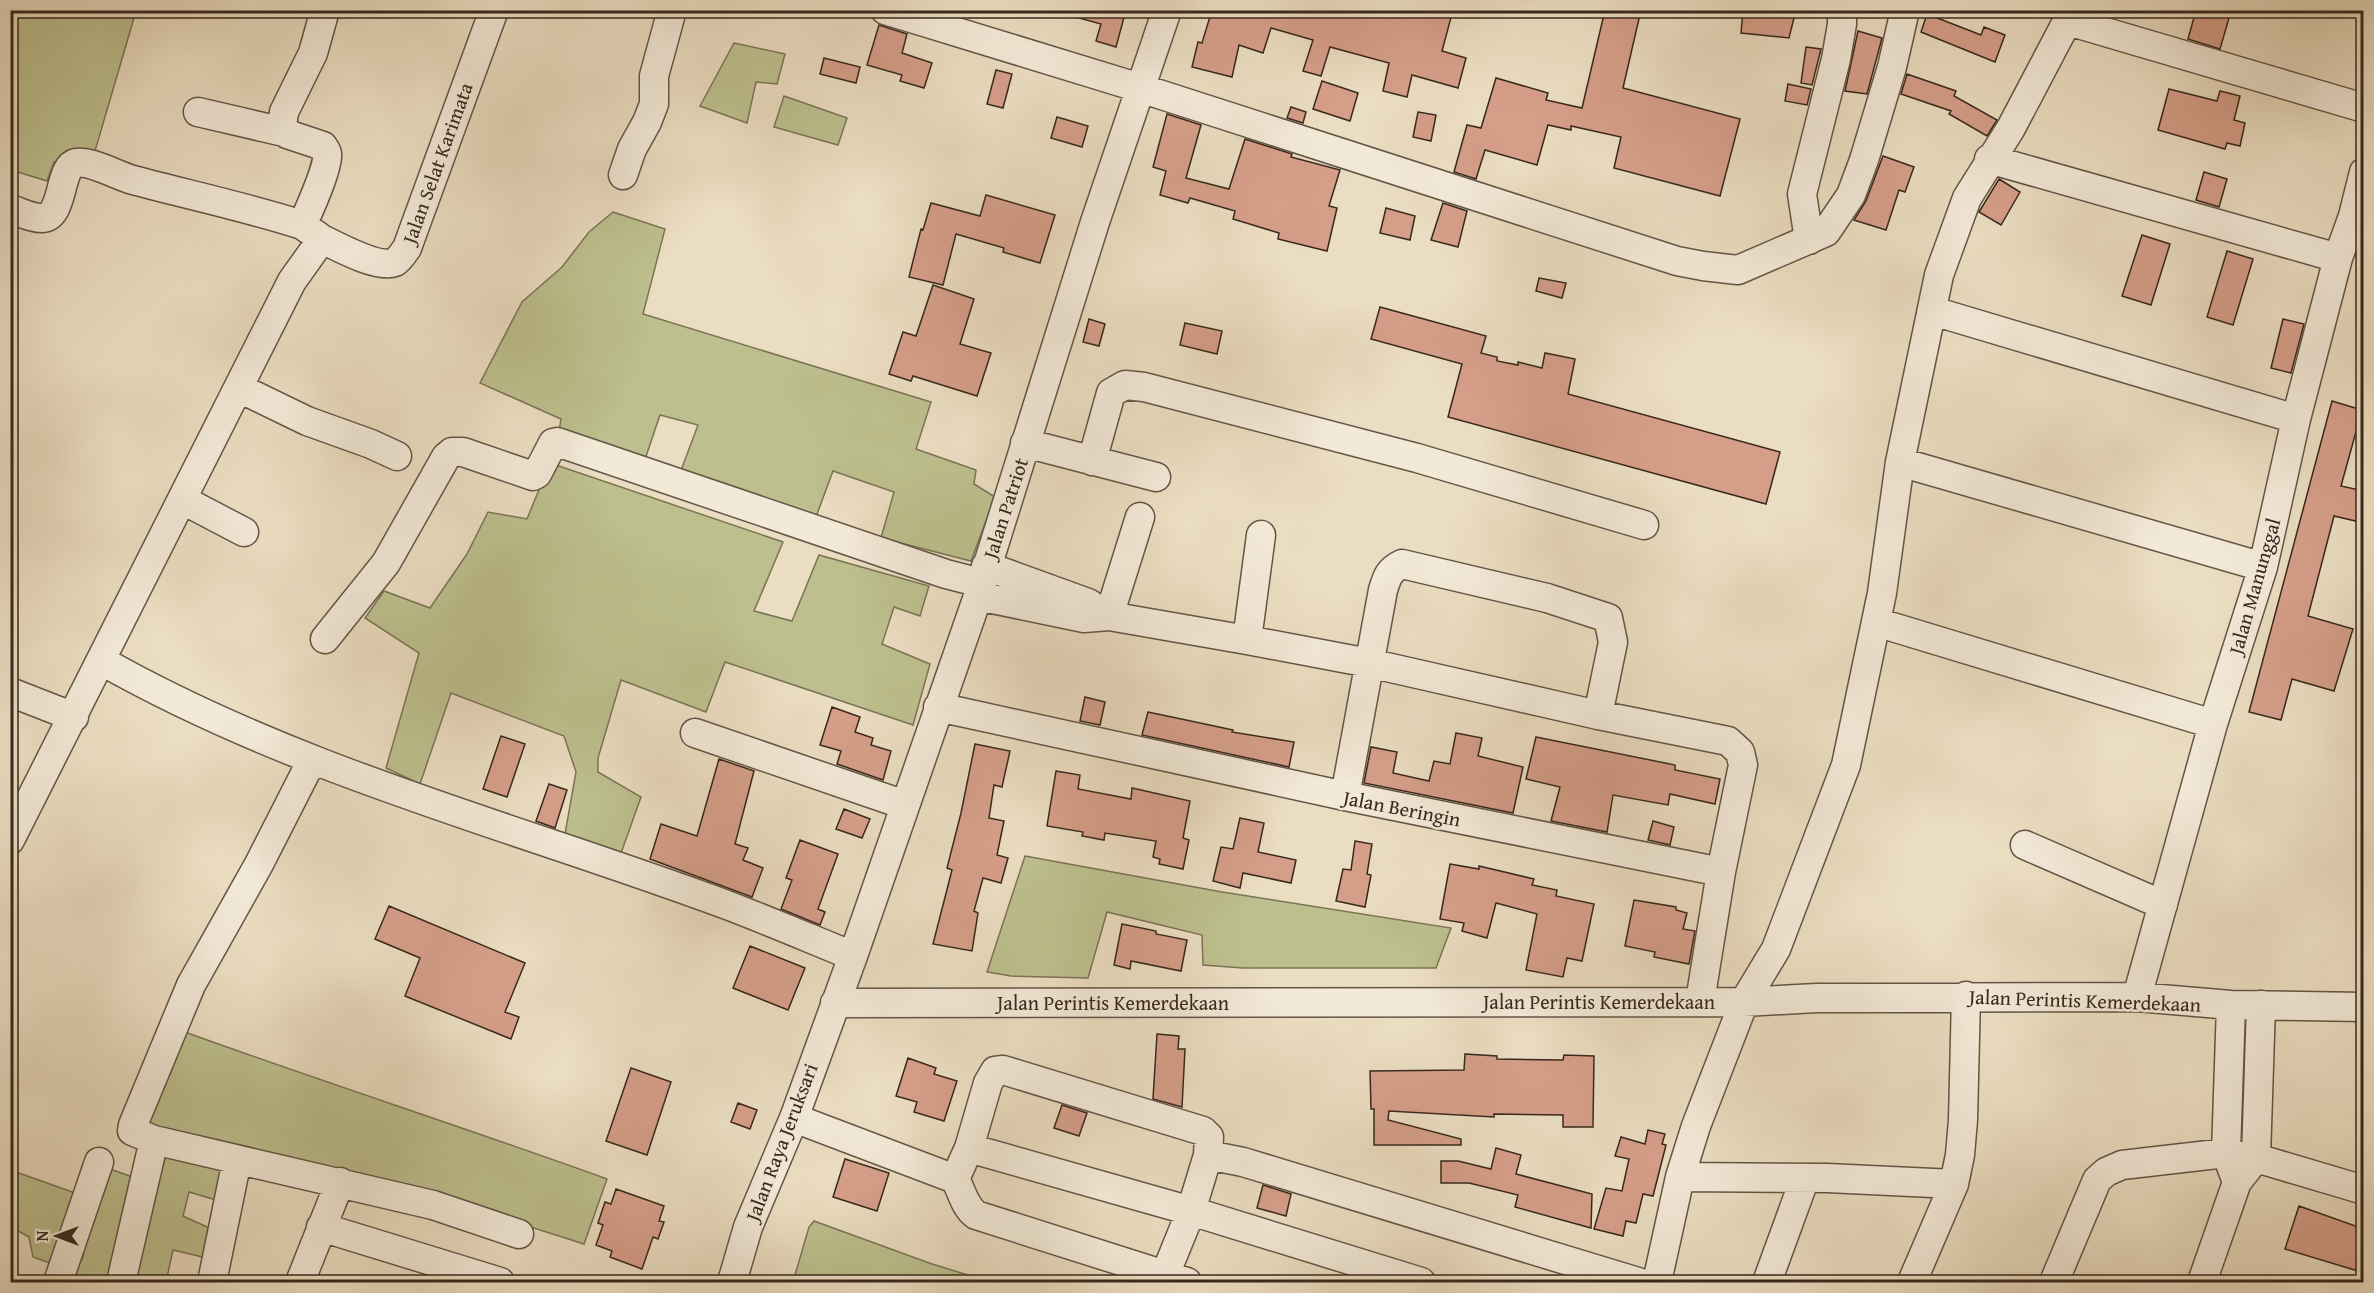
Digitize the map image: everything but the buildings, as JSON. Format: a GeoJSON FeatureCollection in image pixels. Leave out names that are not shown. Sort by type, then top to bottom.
{"type":"FeatureCollection","features":[{"type":"Feature","properties":{"kind":"street"},"geometry":{"type":"LineString","coordinates":[[284,132],[282,126],[284,112],[313,52],[325,10]]}},
{"type":"Feature","properties":{"kind":"street","name":"Jalan Selat Karimata"},"geometry":{"type":"LineString","coordinates":[[312,232],[370,260],[386,264],[397,261],[407,248],[494,10]]}},
{"type":"Feature","properties":{"kind":"street"},"geometry":{"type":"LineString","coordinates":[[623,176],[632,149],[654,104],[654,76],[672,10]]}},
{"type":"Feature","properties":{"kind":"street"},"geometry":{"type":"LineString","coordinates":[[885,10],[1140,88],[1694,265],[1738,270],[1826,232],[1851,195],[1889,77],[1905,10]]}},
{"type":"Feature","properties":{"kind":"street","name":"Jalan Patriot"},"geometry":{"type":"LineString","coordinates":[[835,1003],[905,805],[947,709],[982,582],[1031,445],[1095,222],[1167,10]]}},
{"type":"Feature","properties":{"kind":"street"},"geometry":{"type":"LineString","coordinates":[[1809,240],[1802,194],[1836,59],[1842,10]]}},
{"type":"Feature","properties":{"kind":"street"},"geometry":{"type":"LineString","coordinates":[[1657,1282],[1680,1177],[1696,1126],[1744,1002],[1776,949],[1846,765],[1876,622],[1900,462],[1939,275],[1959,214],[1989,159],[2011,128],[2070,16],[2364,108]]}},
{"type":"Feature","properties":{"kind":"street"},"geometry":{"type":"LineString","coordinates":[[10,840],[279,310],[312,232],[327,156],[323,146],[284,132],[198,112]]}},
{"type":"Feature","properties":{"kind":"street"},"geometry":{"type":"LineString","coordinates":[[1989,159],[2338,258]]}},
{"type":"Feature","properties":{"kind":"street"},"geometry":{"type":"LineString","coordinates":[[10,209],[42,218],[48,216],[55,208],[68,169],[75,163],[89,164],[130,179],[249,208],[312,232]]}},
{"type":"Feature","properties":{"kind":"street","name":"Jalan Manunggal"},"geometry":{"type":"LineString","coordinates":[[2137,997],[2213,724],[2263,567],[2296,419],[2338,258],[2358,218],[2364,172]]}},
{"type":"Feature","properties":{"kind":"street"},"geometry":{"type":"LineString","coordinates":[[1933,311],[2296,419]]}},
{"type":"Feature","properties":{"kind":"street"},"geometry":{"type":"LineString","coordinates":[[1092,461],[1112,393],[1125,385],[1188,398],[1406,455],[1644,525]]}},
{"type":"Feature","properties":{"kind":"street"},"geometry":{"type":"LineString","coordinates":[[239,388],[307,421],[397,456]]}},
{"type":"Feature","properties":{"kind":"street"},"geometry":{"type":"LineString","coordinates":[[325,639],[386,563],[446,457],[456,451],[533,476],[537,474],[553,444],[565,443],[1084,618],[1109,616],[1369,663],[1598,715],[1715,737],[1728,741],[1736,747],[1740,752],[1743,765],[1721,872],[1700,1001]]}},
{"type":"Feature","properties":{"kind":"street"},"geometry":{"type":"LineString","coordinates":[[1031,445],[1156,477]]}},
{"type":"Feature","properties":{"kind":"street"},"geometry":{"type":"LineString","coordinates":[[1900,462],[2263,567]]}},
{"type":"Feature","properties":{"kind":"street"},"geometry":{"type":"LineString","coordinates":[[183,500],[244,532]]}},
{"type":"Feature","properties":{"kind":"street"},"geometry":{"type":"LineString","coordinates":[[1109,616],[1140,517]]}},
{"type":"Feature","properties":{"kind":"street"},"geometry":{"type":"LineString","coordinates":[[1247,640],[1261,535]]}},
{"type":"Feature","properties":{"kind":"street"},"geometry":{"type":"LineString","coordinates":[[1345,796],[1383,590],[1388,574],[1393,568],[1408,565],[1547,598],[1608,618],[1613,642],[1598,715]]}},
{"type":"Feature","properties":{"kind":"street"},"geometry":{"type":"LineString","coordinates":[[1876,622],[2213,724]]}},
{"type":"Feature","properties":{"kind":"street"},"geometry":{"type":"LineString","coordinates":[[102,662],[222,722],[312,760],[448,811],[726,905],[853,956]]}},
{"type":"Feature","properties":{"kind":"street"},"geometry":{"type":"LineString","coordinates":[[10,692],[74,717]]}},
{"type":"Feature","properties":{"kind":"street","name":"Jalan Beringin"},"geometry":{"type":"LineString","coordinates":[[947,709],[1345,796],[1721,872]]}},
{"type":"Feature","properties":{"kind":"street"},"geometry":{"type":"LineString","coordinates":[[695,733],[905,805]]}},
{"type":"Feature","properties":{"kind":"street"},"geometry":{"type":"LineString","coordinates":[[312,760],[259,864],[191,985],[133,1125],[134,1132],[154,1140],[433,1205],[519,1234]]}},
{"type":"Feature","properties":{"kind":"street"},"geometry":{"type":"LineString","coordinates":[[2025,844],[2163,905]]}},
{"type":"Feature","properties":{"kind":"street"},"geometry":{"type":"LineString","coordinates":[[1912,1282],[1954,1184],[1960,1155],[1966,996]]}},
{"type":"Feature","properties":{"kind":"street","name":"Jalan Perintis Kemerdekaan"},"geometry":{"type":"LineString","coordinates":[[835,1003],[1744,1002],[1817,998],[1966,996],[2137,997],[2231,1005],[2364,1007]]}},
{"type":"Feature","properties":{"kind":"street","name":"Jalan Raya Jeruksari"},"geometry":{"type":"LineString","coordinates":[[732,1282],[748,1227],[794,1118],[835,1003]]}},
{"type":"Feature","properties":{"kind":"street"},"geometry":{"type":"LineString","coordinates":[[2231,1005],[2226,1152],[2237,1182]]}},
{"type":"Feature","properties":{"kind":"street"},"geometry":{"type":"LineString","coordinates":[[2202,1282],[2237,1182],[2256,1158],[2261,1005]]}},
{"type":"Feature","properties":{"kind":"street"},"geometry":{"type":"LineString","coordinates":[[794,1118],[955,1179],[962,1190],[969,1210],[976,1215],[1176,1279],[1191,1211],[1208,1155],[1209,1137],[1203,1131],[1003,1070],[995,1071],[988,1083],[969,1148],[955,1179]]}},
{"type":"Feature","properties":{"kind":"street"},"geometry":{"type":"LineString","coordinates":[[121,1282],[154,1140]]}},
{"type":"Feature","properties":{"kind":"street"},"geometry":{"type":"LineString","coordinates":[[969,1148],[1191,1211],[1421,1282]]}},
{"type":"Feature","properties":{"kind":"street"},"geometry":{"type":"LineString","coordinates":[[2054,1282],[2097,1180],[2106,1172],[2122,1165],[2226,1152],[2256,1158],[2364,1190]]}},
{"type":"Feature","properties":{"kind":"street"},"geometry":{"type":"LineString","coordinates":[[1208,1155],[1243,1162],[1638,1282]]}},
{"type":"Feature","properties":{"kind":"street"},"geometry":{"type":"LineString","coordinates":[[212,1282],[237,1160]]}},
{"type":"Feature","properties":{"kind":"street"},"geometry":{"type":"LineString","coordinates":[[58,1282],[99,1162]]}},
{"type":"Feature","properties":{"kind":"street"},"geometry":{"type":"LineString","coordinates":[[1680,1177],[1806,1178],[1954,1184]]}},
{"type":"Feature","properties":{"kind":"street"},"geometry":{"type":"LineString","coordinates":[[1767,1282],[1806,1178]]}},
{"type":"Feature","properties":{"kind":"street"},"geometry":{"type":"LineString","coordinates":[[300,1282],[339,1182]]}},
{"type":"Feature","properties":{"kind":"street"},"geometry":{"type":"LineString","coordinates":[[321,1227],[500,1282]]}},
{"type":"Feature","properties":{"kind":"green space"},"geometry":{"type":"Polygon","coordinates":[[[10,11],[136,11],[95,151],[54,162],[47,181],[11,170],[10,11]]]}},
{"type":"Feature","properties":{"kind":"green space"},"geometry":{"type":"Polygon","coordinates":[[[734,43],[785,54],[777,84],[756,82],[747,123],[700,106],[734,43]]]}},
{"type":"Feature","properties":{"kind":"green space"},"geometry":{"type":"Polygon","coordinates":[[[784,96],[847,118],[838,145],[774,127],[784,96]]]}},
{"type":"Feature","properties":{"kind":"green space"},"geometry":{"type":"Polygon","coordinates":[[[613,212],[665,229],[643,314],[931,402],[916,449],[976,470],[974,484],[995,497],[971,561],[881,538],[894,492],[833,471],[810,533],[674,489],[698,425],[660,415],[638,480],[556,449],[561,419],[480,383],[522,302],[562,267],[589,232],[613,212]]]}},
{"type":"Feature","properties":{"kind":"green space"},"geometry":{"type":"Polygon","coordinates":[[[550,463],[783,542],[754,611],[792,621],[819,555],[929,586],[920,616],[894,607],[882,644],[930,664],[913,725],[725,662],[706,712],[621,680],[598,758],[598,772],[641,797],[620,856],[565,834],[576,772],[564,736],[451,693],[420,784],[386,768],[419,653],[365,618],[384,591],[430,608],[467,554],[488,512],[527,519],[550,463]]]}},
{"type":"Feature","properties":{"kind":"green space"},"geometry":{"type":"Polygon","coordinates":[[[1025,856],[1222,892],[1451,928],[1436,968],[1243,968],[1203,965],[1202,935],[1107,912],[1088,978],[1011,976],[987,972],[1025,856]]]}},
{"type":"Feature","properties":{"kind":"green space"},"geometry":{"type":"Polygon","coordinates":[[[182,1031],[607,1179],[584,1244],[412,1189],[144,1127],[182,1031]]]}},
{"type":"Feature","properties":{"kind":"green space"},"geometry":{"type":"Polygon","coordinates":[[[161,1150],[231,1170],[223,1202],[189,1192],[183,1216],[218,1232],[211,1259],[173,1250],[166,1282],[135,1274],[116,1282],[66,1282],[73,1263],[82,1260],[96,1198],[107,1168],[144,1181],[161,1150]]]}},
{"type":"Feature","properties":{"kind":"green space"},"geometry":{"type":"Polygon","coordinates":[[[16,1172],[78,1194],[53,1264],[33,1257],[29,1237],[11,1227],[16,1172]]]}},
{"type":"Feature","properties":{"kind":"green space"},"geometry":{"type":"Polygon","coordinates":[[[814,1221],[932,1264],[991,1282],[793,1282],[809,1227],[814,1221]]]}}]}
